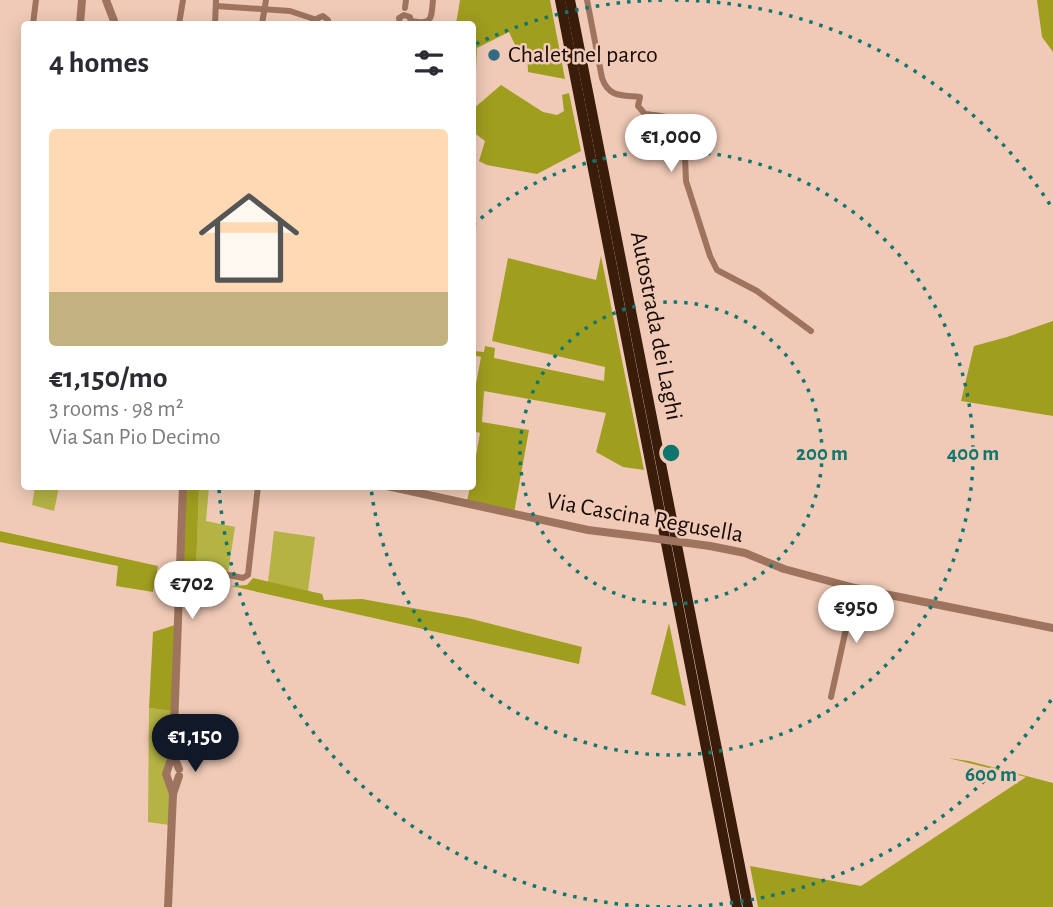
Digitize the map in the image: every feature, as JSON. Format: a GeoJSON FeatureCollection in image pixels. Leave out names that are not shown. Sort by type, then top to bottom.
{"type":"FeatureCollection","features":[{"type":"Feature","properties":{"kind":"highway","name":"Autostrada dei Laghi"},"geometry":{"type":"LineString","coordinates":[[560,0],[737,907]]}},
{"type":"Feature","properties":{"kind":"highway","name":"Autostrada dei Laghi"},"geometry":{"type":"LineString","coordinates":[[570,0],[748,907]]}},
{"type":"Feature","properties":{"kind":"street"},"geometry":{"type":"LineString","coordinates":[[33,21],[36,0]]}},
{"type":"Feature","properties":{"kind":"street"},"geometry":{"type":"LineString","coordinates":[[80,21],[82,0]]}},
{"type":"Feature","properties":{"kind":"street"},"geometry":{"type":"LineString","coordinates":[[106,0],[114,21]]}},
{"type":"Feature","properties":{"kind":"street"},"geometry":{"type":"LineString","coordinates":[[180,21],[183,0]]}},
{"type":"Feature","properties":{"kind":"street"},"geometry":{"type":"LineString","coordinates":[[263,21],[266,0]]}},
{"type":"Feature","properties":{"kind":"street"},"geometry":{"type":"LineString","coordinates":[[405,8],[406,0]]}},
{"type":"Feature","properties":{"kind":"street"},"geometry":{"type":"LineString","coordinates":[[429,21],[433,0]]}},
{"type":"Feature","properties":{"kind":"street"},"geometry":{"type":"LineString","coordinates":[[587,0],[602,78],[608,90],[618,95],[640,97],[638,106],[645,114],[662,115],[675,120],[682,128],[685,181],[717,270],[757,291],[810,331]]}},
{"type":"Feature","properties":{"kind":"street"},"geometry":{"type":"LineString","coordinates":[[215,21],[216,3],[290,11],[314,21]]}},
{"type":"Feature","properties":{"kind":"street"},"geometry":{"type":"LineString","coordinates":[[400,21],[399,18],[404,15],[409,16],[410,21]]}},
{"type":"Feature","properties":{"kind":"street"},"geometry":{"type":"LineString","coordinates":[[173,794],[167,772],[173,754],[183,490]]}},
{"type":"Feature","properties":{"kind":"street"},"geometry":{"type":"LineString","coordinates":[[180,565],[243,578],[248,575],[258,490]]}},
{"type":"Feature","properties":{"kind":"street","name":"Via Cascina Regusella"},"geometry":{"type":"LineString","coordinates":[[404,490],[588,530],[745,553],[784,569],[855,588],[1053,628]]}},
{"type":"Feature","properties":{"kind":"street"},"geometry":{"type":"LineString","coordinates":[[831,697],[855,588]]}},
{"type":"Feature","properties":{"kind":"street"},"geometry":{"type":"LineString","coordinates":[[169,907],[173,794],[179,773],[173,754]]}},
{"type":"Feature","properties":{"kind":"street"},"geometry":{"type":"LineString","coordinates":[[167,772],[172,780],[179,773]]}},
{"type":"Feature","properties":{"kind":"shaded area"},"geometry":{"type":"Polygon","coordinates":[[[460,0],[550,0],[565,79],[528,72],[527,49],[515,45],[509,32],[477,48],[476,69],[476,21],[456,21],[460,0]]]}},
{"type":"Feature","properties":{"kind":"shaded area"},"geometry":{"type":"Polygon","coordinates":[[[1037,0],[1053,0],[1053,52],[1042,37],[1037,0]]]}},
{"type":"Feature","properties":{"kind":"shaded area"},"geometry":{"type":"Polygon","coordinates":[[[501,85],[543,112],[557,115],[564,111],[562,95],[569,93],[581,151],[537,174],[487,165],[479,161],[485,141],[476,134],[476,106],[501,85]]]}},
{"type":"Feature","properties":{"kind":"shaded area"},"geometry":{"type":"Polygon","coordinates":[[[601,256],[644,470],[623,467],[596,452],[606,413],[484,391],[482,422],[529,430],[514,513],[467,501],[469,490],[476,490],[476,456],[480,433],[476,432],[476,384],[481,357],[476,356],[476,351],[484,352],[485,346],[495,348],[494,358],[604,381],[605,367],[492,341],[508,258],[596,280],[601,256]]]}},
{"type":"Feature","properties":{"kind":"shaded area"},"geometry":{"type":"Polygon","coordinates":[[[1053,321],[1053,416],[961,401],[974,346],[1053,321]]]}},
{"type":"Feature","properties":{"kind":"shaded area"},"geometry":{"type":"Polygon","coordinates":[[[34,490],[58,490],[54,511],[32,505],[34,490]]]}},
{"type":"Feature","properties":{"kind":"shaded area"},"geometry":{"type":"Polygon","coordinates":[[[186,490],[199,490],[196,573],[183,570],[186,490]]]}},
{"type":"Feature","properties":{"kind":"shaded area"},"geometry":{"type":"Polygon","coordinates":[[[199,490],[209,490],[206,521],[235,527],[227,579],[196,573],[199,490]]]}},
{"type":"Feature","properties":{"kind":"shaded area"},"geometry":{"type":"Polygon","coordinates":[[[0,531],[158,566],[153,592],[116,586],[118,566],[0,542],[0,531]]]}},
{"type":"Feature","properties":{"kind":"shaded area"},"geometry":{"type":"Polygon","coordinates":[[[274,531],[315,537],[308,591],[268,582],[274,531]]]}},
{"type":"Feature","properties":{"kind":"shaded area"},"geometry":{"type":"Polygon","coordinates":[[[253,578],[322,594],[324,600],[362,599],[468,618],[582,647],[579,664],[231,586],[247,585],[253,578]]]}},
{"type":"Feature","properties":{"kind":"shaded area"},"geometry":{"type":"Polygon","coordinates":[[[669,623],[686,706],[651,694],[669,623]]]}},
{"type":"Feature","properties":{"kind":"shaded area"},"geometry":{"type":"Polygon","coordinates":[[[175,625],[173,711],[149,708],[153,632],[175,625]]]}},
{"type":"Feature","properties":{"kind":"shaded area"},"geometry":{"type":"Polygon","coordinates":[[[149,708],[173,711],[169,825],[148,822],[149,708]]]}},
{"type":"Feature","properties":{"kind":"shaded area"},"geometry":{"type":"Polygon","coordinates":[[[948,758],[1053,783],[1053,907],[758,907],[750,866],[861,886],[1026,777],[948,758]]]}},
{"type":"Feature","properties":{"kind":"place","name":"Chalet nel parco"},"geometry":{"type":"Point","coordinates":[494,55]}}]}
